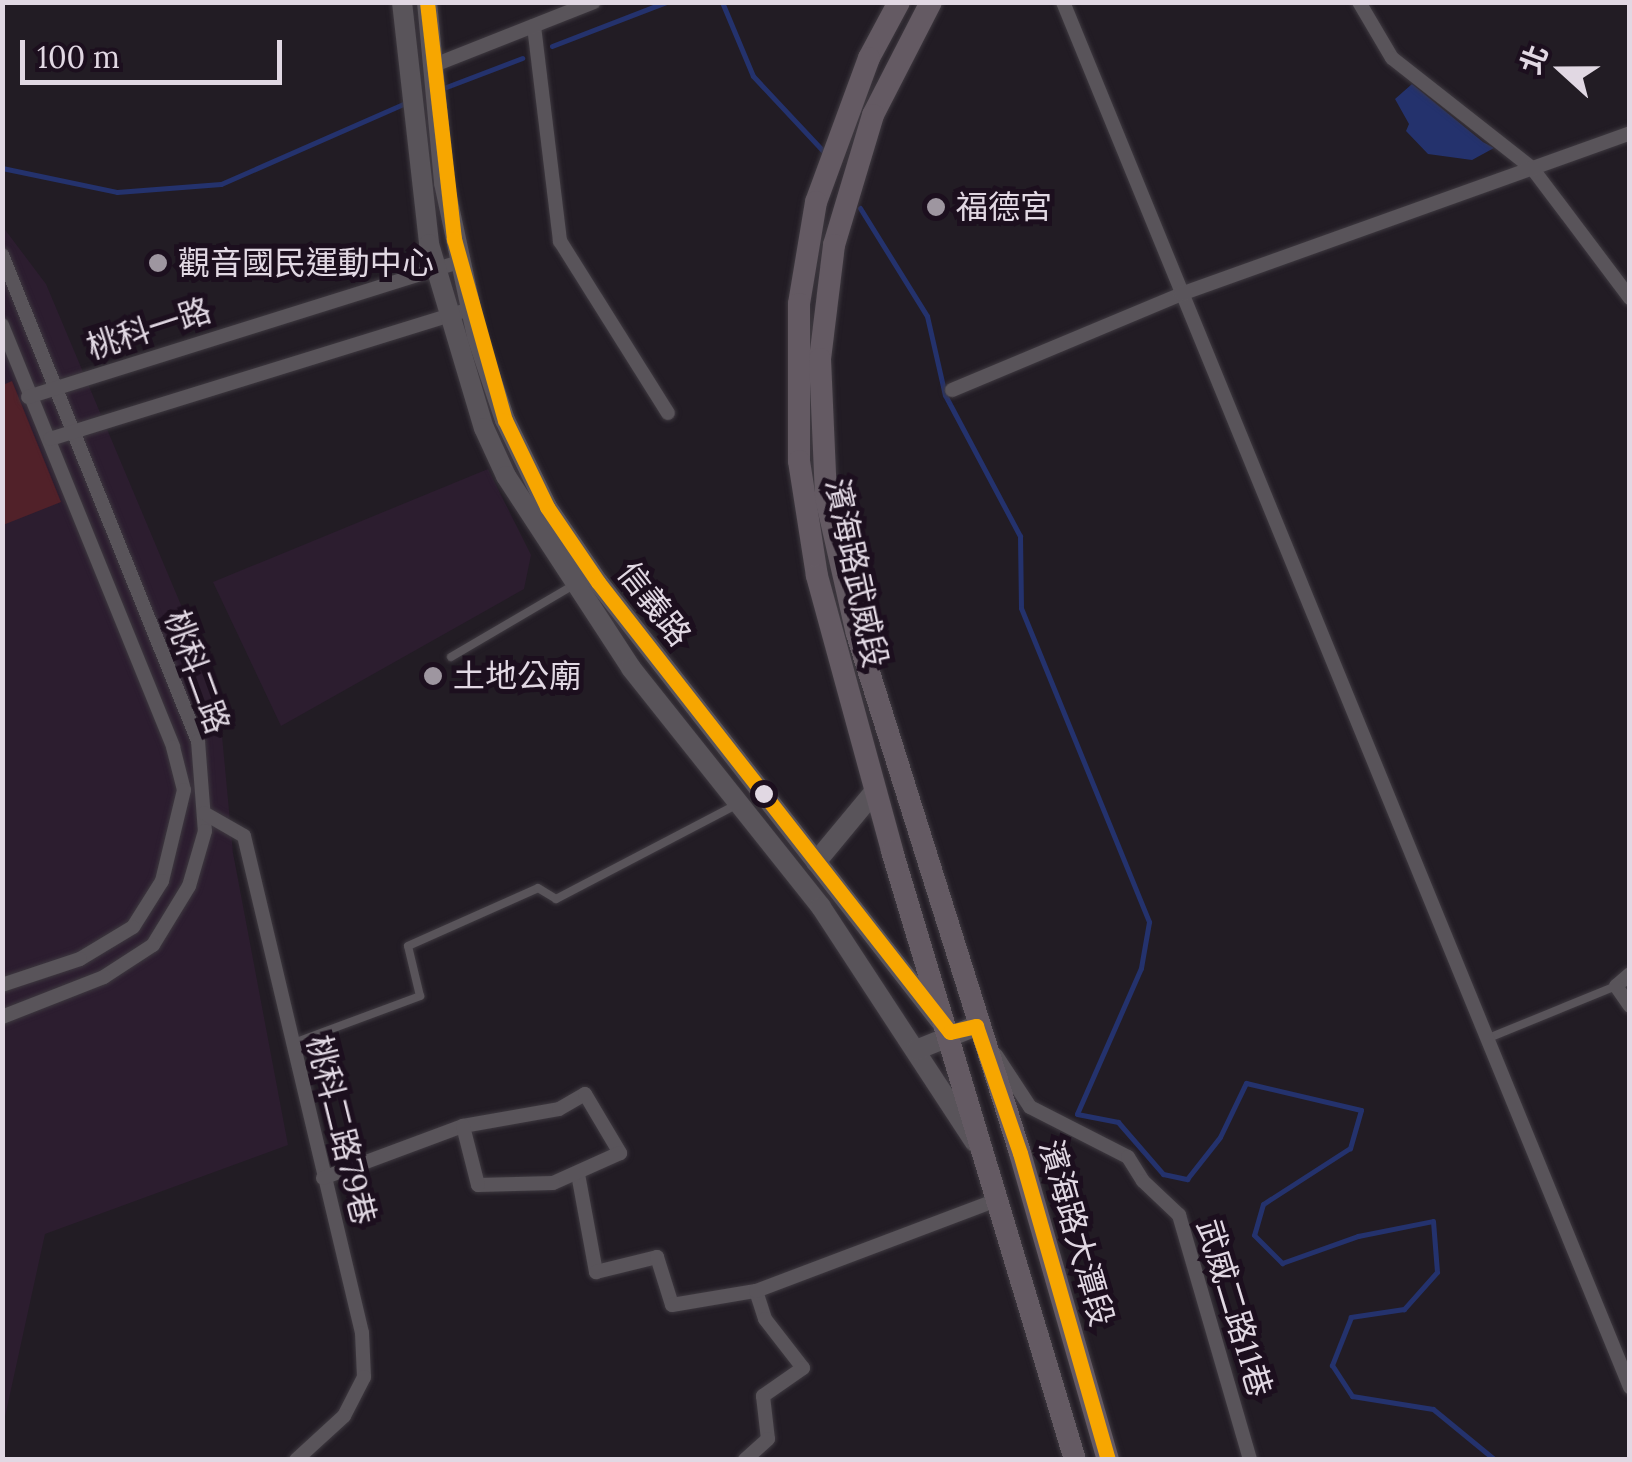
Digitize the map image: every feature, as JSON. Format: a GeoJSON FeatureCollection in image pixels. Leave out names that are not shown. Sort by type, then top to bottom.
{"type":"FeatureCollection","features":[{"type":"Feature","properties":{"kind":"main road","name":"信義路"},"geometry":{"type":"LineString","coordinates":[[402,2],[412,120],[436,267],[484,428],[573,585],[821,907],[984,1156]]}},
{"type":"Feature","properties":{"kind":"main road"},"geometry":{"type":"LineString","coordinates":[[427,2],[432,73]]}},
{"type":"Feature","properties":{"kind":"main road","name":"濱海路武威段"},"geometry":{"type":"LineString","coordinates":[[899,2],[869,58],[816,202],[798,304],[799,460],[817,576],[875,790],[984,1156]]}},
{"type":"Feature","properties":{"kind":"main road","name":"濱海路武威段"},"geometry":{"type":"LineString","coordinates":[[932,2],[873,115],[834,245],[820,359],[826,498],[858,634],[976,1026]]}},
{"type":"Feature","properties":{"kind":"main road","name":"信義路"},"geometry":{"type":"LineString","coordinates":[[432,73],[459,262],[470,309],[505,420],[547,507],[591,571],[950,1032]]}},
{"type":"Feature","properties":{"kind":"main road"},"geometry":{"type":"LineString","coordinates":[[816,862],[875,790]]}},
{"type":"Feature","properties":{"kind":"main road"},"geometry":{"type":"LineString","coordinates":[[916,1050],[950,1032],[976,1026]]}},
{"type":"Feature","properties":{"kind":"main road","name":"濱海路大潭段"},"geometry":{"type":"LineString","coordinates":[[976,1026],[1020,1153],[1108,1460]]}},
{"type":"Feature","properties":{"kind":"main road","name":"濱海路大潭段"},"geometry":{"type":"LineString","coordinates":[[984,1156],[1075,1460]]}},
{"type":"Feature","properties":{"kind":"street"},"geometry":{"type":"LineString","coordinates":[[432,73],[594,2]]}},
{"type":"Feature","properties":{"kind":"street"},"geometry":{"type":"LineString","coordinates":[[1063,2],[1491,1037],[1630,1387]]}},
{"type":"Feature","properties":{"kind":"street"},"geometry":{"type":"LineString","coordinates":[[1358,2],[1392,58],[1532,168],[1630,298]]}},
{"type":"Feature","properties":{"kind":"street"},"geometry":{"type":"LineString","coordinates":[[534,26],[560,240],[668,413]]}},
{"type":"Feature","properties":{"kind":"street"},"geometry":{"type":"LineString","coordinates":[[952,390],[1181,294],[1630,133]]}},
{"type":"Feature","properties":{"kind":"street","name":"桃科二路"},"geometry":{"type":"LineString","coordinates":[[2,255],[198,741],[204,813],[189,886],[152,944],[104,977],[2,1017]]}},
{"type":"Feature","properties":{"kind":"street","name":"桃科一路"},"geometry":{"type":"LineString","coordinates":[[28,397],[459,262]]}},
{"type":"Feature","properties":{"kind":"street"},"geometry":{"type":"LineString","coordinates":[[50,439],[470,309]]}},
{"type":"Feature","properties":{"kind":"street","name":"桃科二路"},"geometry":{"type":"LineString","coordinates":[[2,325],[28,397],[50,439],[184,790],[162,881],[133,927],[80,959],[2,985]]}},
{"type":"Feature","properties":{"kind":"street","name":"桃科二路79巷"},"geometry":{"type":"LineString","coordinates":[[204,813],[244,836],[362,1333],[364,1376],[344,1416],[296,1460]]}},
{"type":"Feature","properties":{"kind":"street"},"geometry":{"type":"LineString","coordinates":[[1630,974],[1616,986],[1630,1006]]}},
{"type":"Feature","properties":{"kind":"street","name":"武威二路11巷"},"geometry":{"type":"LineString","coordinates":[[976,1026],[1030,1107],[1128,1156],[1142,1182],[1179,1215],[1250,1460]]}},
{"type":"Feature","properties":{"kind":"street"},"geometry":{"type":"LineString","coordinates":[[323,1178],[462,1126],[559,1109],[585,1094],[620,1153],[552,1183],[478,1185],[462,1126]]}},
{"type":"Feature","properties":{"kind":"street"},"geometry":{"type":"LineString","coordinates":[[578,1174],[596,1272],[657,1257],[672,1304],[756,1291],[998,1200]]}},
{"type":"Feature","properties":{"kind":"street"},"geometry":{"type":"LineString","coordinates":[[744,1460],[768,1440],[763,1396],[803,1368],[765,1318],[756,1291]]}},
{"type":"Feature","properties":{"kind":"lane"},"geometry":{"type":"LineString","coordinates":[[451,657],[591,571]]}},
{"type":"Feature","properties":{"kind":"lane"},"geometry":{"type":"LineString","coordinates":[[292,1044],[420,996],[408,946],[538,888],[556,899],[740,803]]}},
{"type":"Feature","properties":{"kind":"lane"},"geometry":{"type":"LineString","coordinates":[[1491,1037],[1616,986]]}},
{"type":"Feature","properties":{"kind":"shaded area"},"geometry":{"type":"Polygon","coordinates":[[[3,227],[46,284],[218,693],[233,853],[288,1145],[45,1234],[3,1426],[3,227]]]}},
{"type":"Feature","properties":{"kind":"shaded area"},"geometry":{"type":"Polygon","coordinates":[[[12,381],[61,502],[3,525],[3,385],[12,381]]]}},
{"type":"Feature","properties":{"kind":"shaded area"},"geometry":{"type":"Polygon","coordinates":[[[488,469],[531,555],[524,589],[281,726],[213,582],[488,469]]]}},
{"type":"Feature","properties":{"kind":"water"},"geometry":{"type":"Polygon","coordinates":[[[1412,84],[1494,148],[1472,160],[1428,154],[1406,131],[1409,124],[1395,99],[1412,84]]]}},
{"type":"Feature","properties":{"kind":"waterway"},"geometry":{"type":"LineString","coordinates":[[552,46],[666,2]]}},
{"type":"Feature","properties":{"kind":"waterway"},"geometry":{"type":"LineString","coordinates":[[722,2],[753,76],[824,152]]}},
{"type":"Feature","properties":{"kind":"waterway"},"geometry":{"type":"LineString","coordinates":[[441,89],[522,58]]}},
{"type":"Feature","properties":{"kind":"waterway"},"geometry":{"type":"LineString","coordinates":[[2,168],[117,192],[221,184],[408,102]]}},
{"type":"Feature","properties":{"kind":"waterway"},"geometry":{"type":"LineString","coordinates":[[860,208],[927,316],[945,395],[1020,536],[1021,608],[1149,922],[1141,968],[1077,1114],[1118,1122],[1163,1174],[1187,1179],[1220,1137],[1246,1083],[1361,1110],[1350,1148],[1263,1204],[1254,1235],[1282,1263],[1358,1236],[1433,1221],[1437,1272],[1404,1309],[1351,1317],[1332,1365],[1352,1396],[1433,1409],[1495,1460]]}},
{"type":"Feature","properties":{"kind":"transit line"},"geometry":{"type":"LineString","coordinates":[[427,2],[454,239],[505,420],[547,507],[598,582],[950,1032],[976,1026],[1020,1153],[1108,1460]]}},
{"type":"Feature","properties":{"kind":"place","name":"福德宮"},"geometry":{"type":"Point","coordinates":[936,207]}},
{"type":"Feature","properties":{"kind":"place","name":"觀音國民運動中心"},"geometry":{"type":"Point","coordinates":[158,263]}},
{"type":"Feature","properties":{"kind":"place","name":"土地公廟"},"geometry":{"type":"Point","coordinates":[433,676]}}]}
